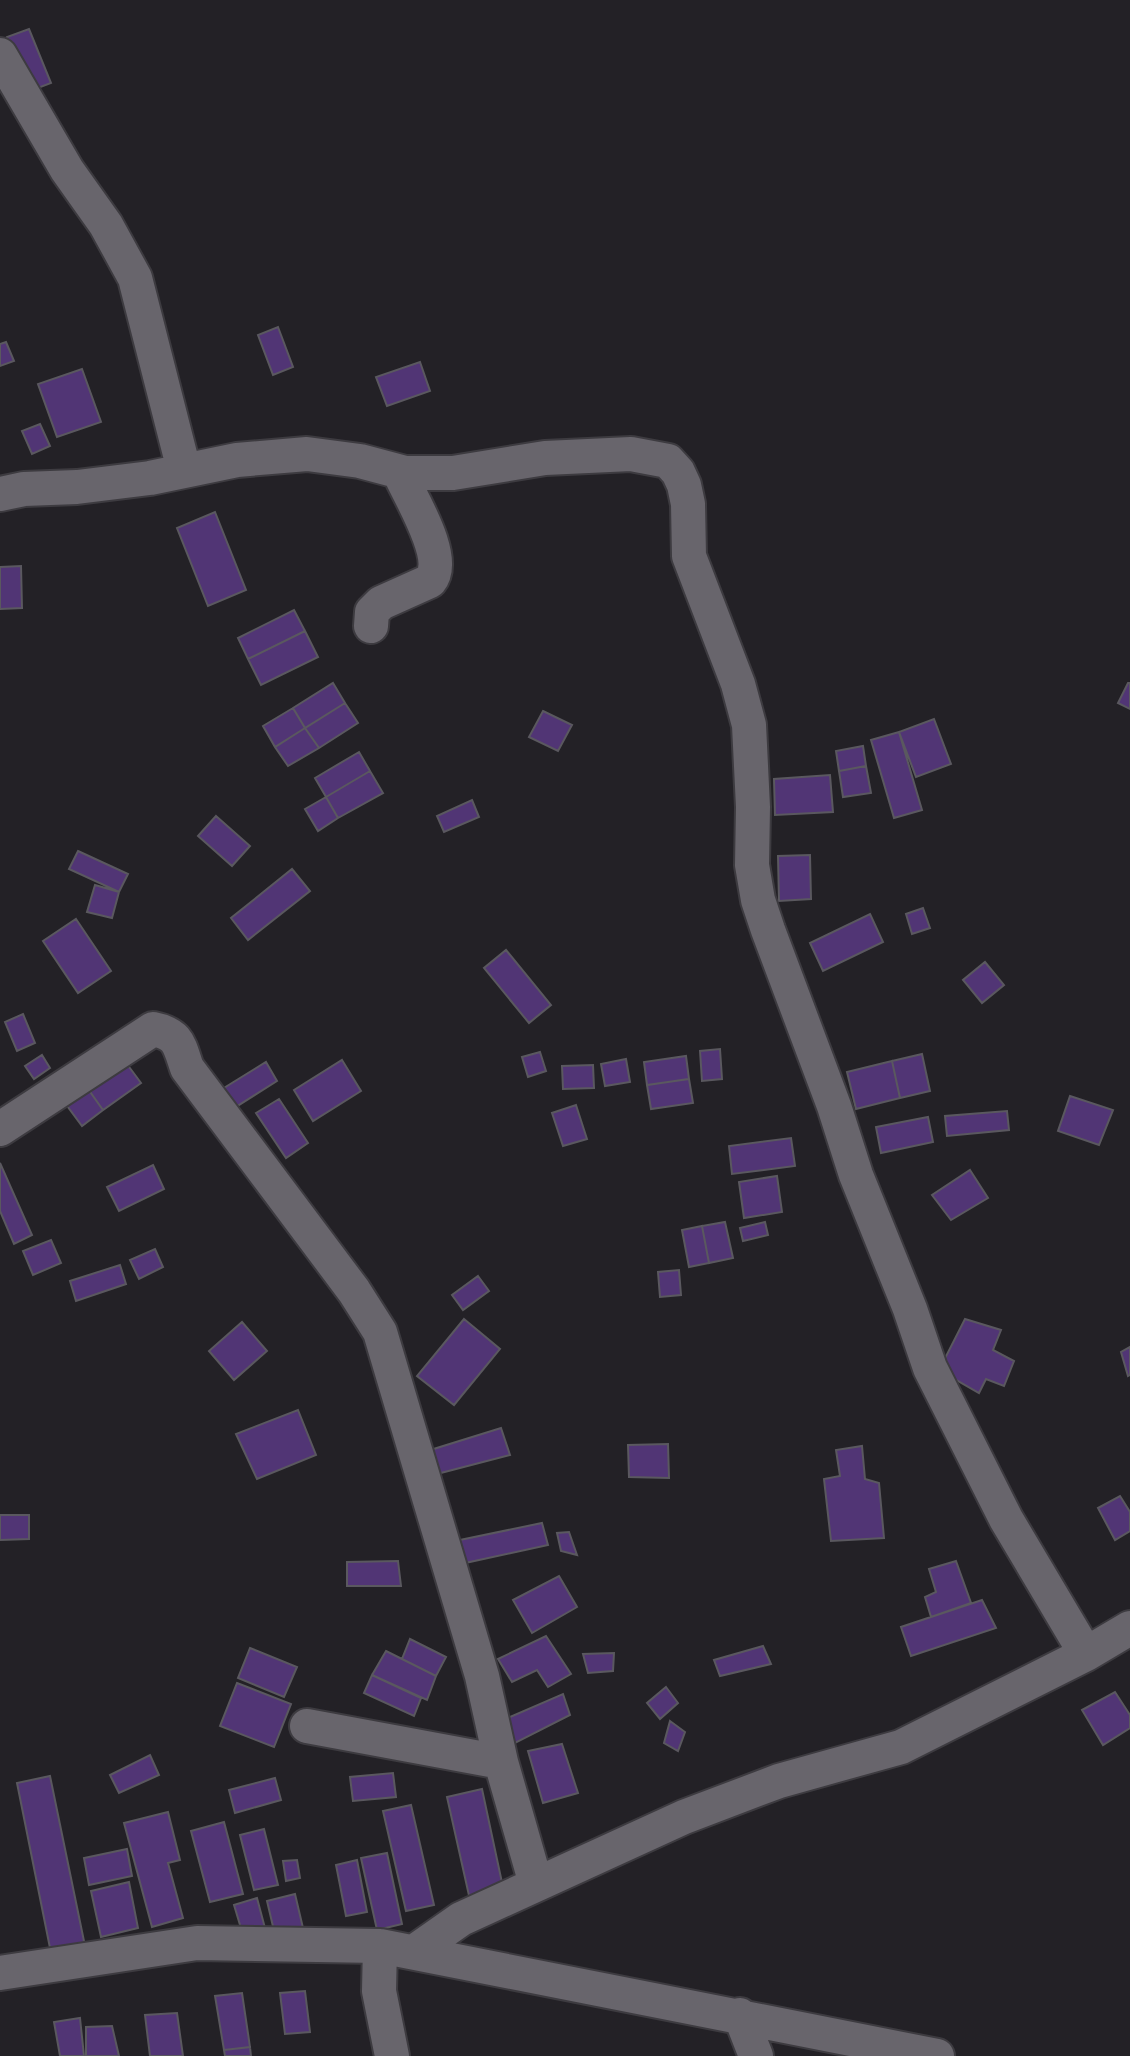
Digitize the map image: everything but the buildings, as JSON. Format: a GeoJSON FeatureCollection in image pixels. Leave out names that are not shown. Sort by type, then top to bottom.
{"type":"FeatureCollection","features":[{"type":"Feature","properties":{"kind":"street"},"geometry":{"type":"LineString","coordinates":[[0,55],[67,170],[106,225],[135,278],[184,470]]}},
{"type":"Feature","properties":{"kind":"street"},"geometry":{"type":"LineString","coordinates":[[0,494],[24,489],[77,487],[150,478],[237,460],[307,454],[360,461],[399,472],[453,473],[545,458],[631,454],[668,461],[684,485],[688,504],[689,556],[738,684],[749,725],[752,865],[758,900],[768,930],[834,1106],[856,1175],[910,1309],[930,1368],[1006,1519],[1086,1654]]}},
{"type":"Feature","properties":{"kind":"street"},"geometry":{"type":"LineString","coordinates":[[371,626],[372,612],[381,603],[430,581],[435,575],[436,553],[399,472]]}},
{"type":"Feature","properties":{"kind":"street"},"geometry":{"type":"LineString","coordinates":[[0,1129],[153,1029],[169,1032],[179,1043],[187,1068],[354,1291],[380,1332],[482,1676],[501,1762],[536,1884]]}},
{"type":"Feature","properties":{"kind":"street"},"geometry":{"type":"LineString","coordinates":[[414,1952],[461,1919],[684,1817],[779,1781],[901,1747],[1086,1654],[1130,1628]]}},
{"type":"Feature","properties":{"kind":"street"},"geometry":{"type":"LineString","coordinates":[[307,1726],[501,1762]]}},
{"type":"Feature","properties":{"kind":"street"},"geometry":{"type":"LineString","coordinates":[[0,1973],[197,1943],[380,1946],[937,2056]]}},
{"type":"Feature","properties":{"kind":"street"},"geometry":{"type":"LineString","coordinates":[[380,1946],[379,1991],[392,2056]]}},
{"type":"Feature","properties":{"kind":"street"},"geometry":{"type":"LineString","coordinates":[[740,2015],[756,2056]]}}]}
